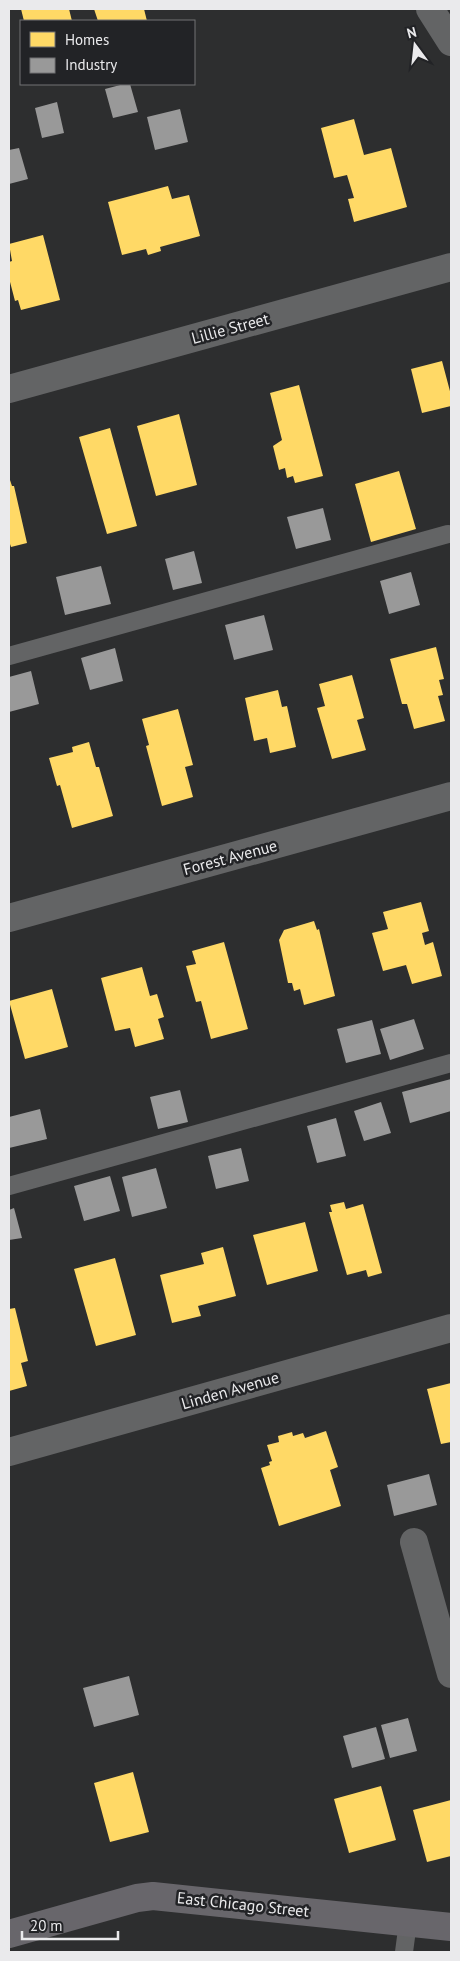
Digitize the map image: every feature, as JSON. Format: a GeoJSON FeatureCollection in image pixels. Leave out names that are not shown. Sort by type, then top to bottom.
{"type":"FeatureCollection","features":[{"type":"Feature","properties":{"kind":"main road","name":"East Chicago Street"},"geometry":{"type":"LineString","coordinates":[[9,1934],[137,1898],[153,1896],[451,1927]]}},
{"type":"Feature","properties":{"kind":"street"},"geometry":{"type":"LineString","coordinates":[[430,9],[451,42]]}},
{"type":"Feature","properties":{"kind":"street","name":"Lillie Street"},"geometry":{"type":"LineString","coordinates":[[9,390],[451,268]]}},
{"type":"Feature","properties":{"kind":"street","name":"Forest Avenue"},"geometry":{"type":"LineString","coordinates":[[9,918],[451,796]]}},
{"type":"Feature","properties":{"kind":"street","name":"Linden Avenue"},"geometry":{"type":"LineString","coordinates":[[9,1452],[451,1328]]}},
{"type":"Feature","properties":{"kind":"street"},"geometry":{"type":"LineString","coordinates":[[414,1542],[451,1674]]}},
{"type":"Feature","properties":{"kind":"lane"},"geometry":{"type":"LineString","coordinates":[[9,656],[448,534]]}},
{"type":"Feature","properties":{"kind":"lane"},"geometry":{"type":"LineString","coordinates":[[9,1186],[451,1063]]}},
{"type":"Feature","properties":{"kind":"lane"},"geometry":{"type":"LineString","coordinates":[[404,1952],[408,1922]]}},
{"type":"Feature","properties":{"kind":"building: Homes"},"geometry":{"type":"Polygon","coordinates":[[[21,9],[69,9],[72,20],[24,20],[21,9]]]}},
{"type":"Feature","properties":{"kind":"building: Homes"},"geometry":{"type":"Polygon","coordinates":[[[94,9],[144,9],[147,20],[98,20],[94,9]]]}},
{"type":"Feature","properties":{"kind":"building: Homes"},"geometry":{"type":"Polygon","coordinates":[[[354,119],[364,155],[391,148],[407,207],[354,222],[348,199],[354,198],[347,175],[334,178],[321,128],[354,119]]]}},
{"type":"Feature","properties":{"kind":"building: Homes"},"geometry":{"type":"Polygon","coordinates":[[[168,186],[172,199],[189,195],[200,236],[160,247],[161,251],[148,255],[146,249],[122,255],[108,202],[168,186]]]}},
{"type":"Feature","properties":{"kind":"building: Homes"},"geometry":{"type":"Polygon","coordinates":[[[43,235],[60,300],[21,310],[18,300],[15,301],[9,278],[9,262],[12,261],[9,244],[43,235]]]}},
{"type":"Feature","properties":{"kind":"building: Homes"},"geometry":{"type":"Polygon","coordinates":[[[442,361],[451,395],[451,406],[422,413],[411,369],[442,361]]]}},
{"type":"Feature","properties":{"kind":"building: Homes"},"geometry":{"type":"Polygon","coordinates":[[[299,385],[323,476],[295,483],[293,476],[287,478],[285,468],[279,470],[273,446],[282,440],[270,393],[299,385]]]}},
{"type":"Feature","properties":{"kind":"building: Homes"},"geometry":{"type":"Polygon","coordinates":[[[179,414],[197,485],[156,496],[137,426],[179,414]]]}},
{"type":"Feature","properties":{"kind":"building: Homes"},"geometry":{"type":"Polygon","coordinates":[[[110,428],[137,526],[107,534],[79,437],[110,428]]]}},
{"type":"Feature","properties":{"kind":"building: Homes"},"geometry":{"type":"Polygon","coordinates":[[[399,471],[416,529],[371,542],[355,484],[399,471]]]}},
{"type":"Feature","properties":{"kind":"building: Homes"},"geometry":{"type":"Polygon","coordinates":[[[9,477],[12,486],[14,486],[27,543],[11,547],[9,541],[9,477]]]}},
{"type":"Feature","properties":{"kind":"building: Homes"},"geometry":{"type":"Polygon","coordinates":[[[436,647],[444,679],[439,680],[443,695],[438,696],[445,721],[414,729],[407,704],[402,704],[390,659],[436,647]]]}},
{"type":"Feature","properties":{"kind":"building: Homes"},"geometry":{"type":"Polygon","coordinates":[[[352,675],[364,718],[357,720],[366,750],[332,759],[317,708],[325,706],[319,684],[352,675]]]}},
{"type":"Feature","properties":{"kind":"building: Homes"},"geometry":{"type":"Polygon","coordinates":[[[278,690],[282,707],[287,706],[296,747],[270,753],[267,738],[254,741],[245,698],[278,690]]]}},
{"type":"Feature","properties":{"kind":"building: Homes"},"geometry":{"type":"Polygon","coordinates":[[[178,709],[193,765],[185,767],[193,797],[162,806],[146,746],[149,745],[142,719],[178,709]]]}},
{"type":"Feature","properties":{"kind":"building: Homes"},"geometry":{"type":"Polygon","coordinates":[[[89,742],[96,767],[99,767],[113,816],[72,828],[60,785],[57,786],[49,758],[73,752],[72,747],[89,742]]]}},
{"type":"Feature","properties":{"kind":"building: Homes"},"geometry":{"type":"Polygon","coordinates":[[[421,902],[429,931],[422,933],[425,945],[433,942],[442,976],[412,984],[406,965],[383,971],[372,933],[388,929],[383,912],[421,902]]]}},
{"type":"Feature","properties":{"kind":"building: Homes"},"geometry":{"type":"Polygon","coordinates":[[[314,921],[317,930],[319,929],[335,996],[304,1005],[300,989],[294,991],[292,983],[288,983],[279,940],[284,930],[314,921]]]}},
{"type":"Feature","properties":{"kind":"building: Homes"},"geometry":{"type":"Polygon","coordinates":[[[224,942],[248,1029],[211,1039],[201,1001],[196,1002],[186,966],[196,964],[192,951],[224,942]]]}},
{"type":"Feature","properties":{"kind":"building: Homes"},"geometry":{"type":"Polygon","coordinates":[[[142,967],[150,996],[157,994],[164,1017],[158,1019],[164,1039],[135,1047],[130,1028],[115,1031],[101,978],[142,967]]]}},
{"type":"Feature","properties":{"kind":"building: Homes"},"geometry":{"type":"Polygon","coordinates":[[[52,989],[68,1047],[25,1059],[9,1001],[52,989]]]}},
{"type":"Feature","properties":{"kind":"building: Homes"},"geometry":{"type":"Polygon","coordinates":[[[344,1202],[346,1209],[363,1204],[382,1273],[368,1277],[366,1270],[347,1275],[329,1212],[332,1212],[330,1205],[344,1202]]]}},
{"type":"Feature","properties":{"kind":"building: Homes"},"geometry":{"type":"Polygon","coordinates":[[[305,1222],[318,1271],[267,1285],[253,1235],[305,1222]]]}},
{"type":"Feature","properties":{"kind":"building: Homes"},"geometry":{"type":"Polygon","coordinates":[[[223,1247],[236,1296],[198,1306],[201,1316],[172,1323],[160,1275],[204,1264],[201,1253],[223,1247]]]}},
{"type":"Feature","properties":{"kind":"building: Homes"},"geometry":{"type":"Polygon","coordinates":[[[115,1258],[136,1335],[96,1346],[74,1269],[115,1258]]]}},
{"type":"Feature","properties":{"kind":"building: Homes"},"geometry":{"type":"Polygon","coordinates":[[[15,1308],[28,1361],[21,1363],[27,1386],[9,1391],[9,1309],[15,1308]]]}},
{"type":"Feature","properties":{"kind":"building: Homes"},"geometry":{"type":"Polygon","coordinates":[[[451,1383],[451,1442],[441,1444],[427,1389],[451,1383]]]}},
{"type":"Feature","properties":{"kind":"building: Homes"},"geometry":{"type":"Polygon","coordinates":[[[326,1431],[338,1467],[330,1470],[341,1506],[279,1526],[261,1468],[270,1465],[269,1462],[272,1461],[267,1445],[279,1442],[278,1436],[292,1432],[293,1436],[303,1433],[305,1438],[326,1431]]]}},
{"type":"Feature","properties":{"kind":"building: Homes"},"geometry":{"type":"Polygon","coordinates":[[[133,1772],[149,1832],[110,1842],[94,1783],[133,1772]]]}},
{"type":"Feature","properties":{"kind":"building: Homes"},"geometry":{"type":"Polygon","coordinates":[[[381,1786],[396,1840],[349,1853],[334,1799],[381,1786]]]}},
{"type":"Feature","properties":{"kind":"building: Homes"},"geometry":{"type":"Polygon","coordinates":[[[451,1800],[451,1856],[427,1862],[413,1810],[451,1800]]]}},
{"type":"Feature","properties":{"kind":"building: Industry"},"geometry":{"type":"Polygon","coordinates":[[[120,85],[130,85],[138,112],[113,118],[105,89],[120,85]]]}},
{"type":"Feature","properties":{"kind":"building: Industry"},"geometry":{"type":"Polygon","coordinates":[[[57,102],[64,133],[42,138],[35,108],[57,102]]]}},
{"type":"Feature","properties":{"kind":"building: Industry"},"geometry":{"type":"Polygon","coordinates":[[[180,109],[188,142],[155,150],[147,117],[180,109]]]}},
{"type":"Feature","properties":{"kind":"building: Industry"},"geometry":{"type":"Polygon","coordinates":[[[19,148],[28,179],[9,184],[9,150],[19,148]]]}},
{"type":"Feature","properties":{"kind":"building: Industry"},"geometry":{"type":"Polygon","coordinates":[[[323,508],[331,540],[296,549],[287,517],[323,508]]]}},
{"type":"Feature","properties":{"kind":"building: Industry"},"geometry":{"type":"Polygon","coordinates":[[[194,551],[202,583],[173,590],[165,559],[194,551]]]}},
{"type":"Feature","properties":{"kind":"building: Industry"},"geometry":{"type":"Polygon","coordinates":[[[101,566],[111,604],[65,615],[56,577],[101,566]]]}},
{"type":"Feature","properties":{"kind":"building: Industry"},"geometry":{"type":"Polygon","coordinates":[[[411,572],[420,605],[389,614],[380,581],[411,572]]]}},
{"type":"Feature","properties":{"kind":"building: Industry"},"geometry":{"type":"Polygon","coordinates":[[[264,615],[273,650],[234,660],[225,625],[264,615]]]}},
{"type":"Feature","properties":{"kind":"building: Industry"},"geometry":{"type":"Polygon","coordinates":[[[115,648],[123,681],[90,690],[81,658],[115,648]]]}},
{"type":"Feature","properties":{"kind":"building: Industry"},"geometry":{"type":"Polygon","coordinates":[[[31,671],[39,704],[9,712],[9,677],[31,671]]]}},
{"type":"Feature","properties":{"kind":"building: Industry"},"geometry":{"type":"Polygon","coordinates":[[[414,1019],[424,1049],[390,1060],[380,1029],[414,1019]]]}},
{"type":"Feature","properties":{"kind":"building: Industry"},"geometry":{"type":"Polygon","coordinates":[[[372,1020],[381,1054],[346,1063],[337,1029],[372,1020]]]}},
{"type":"Feature","properties":{"kind":"building: Industry"},"geometry":{"type":"Polygon","coordinates":[[[451,1079],[451,1111],[410,1123],[402,1092],[451,1079]]]}},
{"type":"Feature","properties":{"kind":"building: Industry"},"geometry":{"type":"Polygon","coordinates":[[[180,1090],[188,1122],[158,1129],[150,1097],[180,1090]]]}},
{"type":"Feature","properties":{"kind":"building: Industry"},"geometry":{"type":"Polygon","coordinates":[[[381,1102],[391,1133],[364,1141],[354,1111],[381,1102]]]}},
{"type":"Feature","properties":{"kind":"building: Industry"},"geometry":{"type":"Polygon","coordinates":[[[40,1109],[47,1139],[9,1148],[9,1117],[40,1109]]]}},
{"type":"Feature","properties":{"kind":"building: Industry"},"geometry":{"type":"Polygon","coordinates":[[[336,1118],[346,1156],[317,1163],[307,1126],[336,1118]]]}},
{"type":"Feature","properties":{"kind":"building: Industry"},"geometry":{"type":"Polygon","coordinates":[[[241,1148],[249,1181],[216,1189],[208,1156],[241,1148]]]}},
{"type":"Feature","properties":{"kind":"building: Industry"},"geometry":{"type":"Polygon","coordinates":[[[156,1168],[167,1208],[132,1217],[122,1177],[156,1168]]]}},
{"type":"Feature","properties":{"kind":"building: Industry"},"geometry":{"type":"Polygon","coordinates":[[[110,1176],[120,1211],[84,1221],[74,1186],[110,1176]]]}},
{"type":"Feature","properties":{"kind":"building: Industry"},"geometry":{"type":"Polygon","coordinates":[[[14,1208],[22,1238],[9,1240],[9,1210],[14,1208]]]}},
{"type":"Feature","properties":{"kind":"building: Industry"},"geometry":{"type":"Polygon","coordinates":[[[429,1474],[437,1505],[394,1516],[387,1485],[429,1474]]]}},
{"type":"Feature","properties":{"kind":"building: Industry"},"geometry":{"type":"Polygon","coordinates":[[[129,1676],[139,1715],[94,1727],[83,1688],[129,1676]]]}},
{"type":"Feature","properties":{"kind":"building: Industry"},"geometry":{"type":"Polygon","coordinates":[[[408,1718],[417,1751],[390,1758],[381,1725],[408,1718]]]}},
{"type":"Feature","properties":{"kind":"building: Industry"},"geometry":{"type":"Polygon","coordinates":[[[376,1727],[385,1759],[352,1768],[343,1736],[376,1727]]]}}]}
